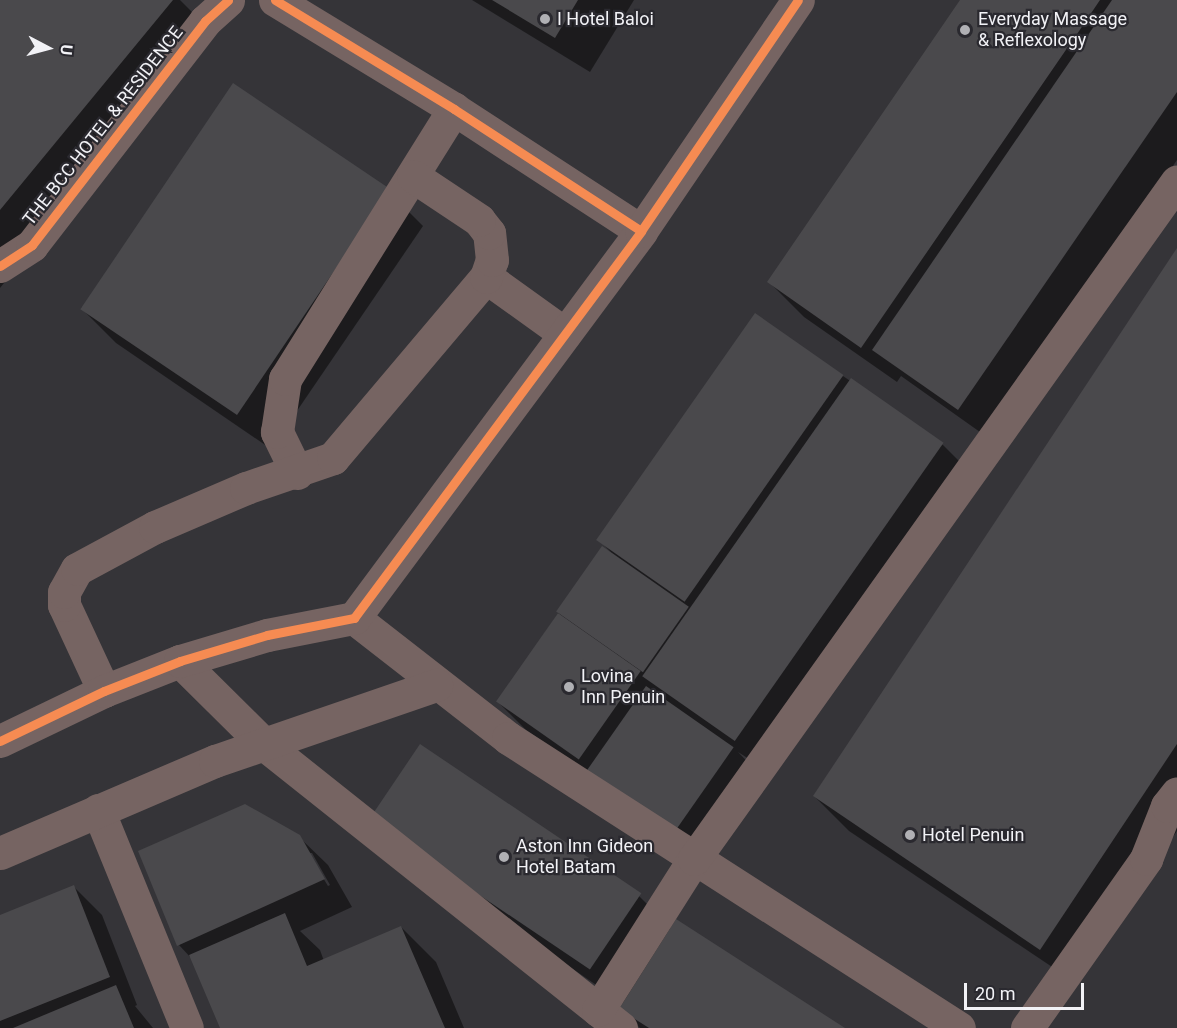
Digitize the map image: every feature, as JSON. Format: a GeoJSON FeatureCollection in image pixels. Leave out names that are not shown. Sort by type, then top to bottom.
{"type":"FeatureCollection","features":[{"type":"Feature","properties":{"kind":"street","name":"THE BCC HOTEL & RESIDENCE"},"geometry":{"type":"LineString","coordinates":[[0,266],[32,245],[205,21],[228,0]]}},
{"type":"Feature","properties":{"kind":"street"},"geometry":{"type":"LineString","coordinates":[[275,0],[454,109],[641,231]]}},
{"type":"Feature","properties":{"kind":"street"},"geometry":{"type":"LineString","coordinates":[[0,741],[104,691],[180,661],[267,635],[354,618],[641,231],[798,0]]}},
{"type":"Feature","properties":{"kind":"street"},"geometry":{"type":"LineString","coordinates":[[297,473],[277,432],[285,379],[454,109]]}},
{"type":"Feature","properties":{"kind":"street"},"geometry":{"type":"LineString","coordinates":[[104,691],[64,605],[64,592],[77,569],[155,526],[246,488],[297,473],[333,458],[486,277],[492,260],[489,233],[479,220],[413,176]]}},
{"type":"Feature","properties":{"kind":"street"},"geometry":{"type":"LineString","coordinates":[[180,661],[265,745],[610,1019],[694,859],[1177,181]]}},
{"type":"Feature","properties":{"kind":"street"},"geometry":{"type":"LineString","coordinates":[[486,277],[565,334]]}},
{"type":"Feature","properties":{"kind":"street"},"geometry":{"type":"LineString","coordinates":[[354,618],[436,685],[508,738],[959,1028]]}},
{"type":"Feature","properties":{"kind":"street"},"geometry":{"type":"LineString","coordinates":[[0,853],[215,761],[436,685]]}},
{"type":"Feature","properties":{"kind":"street"},"geometry":{"type":"LineString","coordinates":[[1027,1028],[1146,860],[1167,806],[1177,793]]}},
{"type":"Feature","properties":{"kind":"street"},"geometry":{"type":"LineString","coordinates":[[98,810],[187,1028]]}},
{"type":"Feature","properties":{"kind":"building"},"geometry":{"type":"Polygon","coordinates":[[[0,0],[173,0],[0,210],[0,0]]]}},
{"type":"Feature","properties":{"kind":"building","name":"I Hotel Baloi"},"geometry":{"type":"Polygon","coordinates":[[[492,0],[578,0],[555,38],[492,0]]]}},
{"type":"Feature","properties":{"kind":"building"},"geometry":{"type":"Polygon","coordinates":[[[960,0],[1100,0],[1071,43],[1064,39],[1070,44],[861,348],[767,282],[960,0]]]}},
{"type":"Feature","properties":{"kind":"building"},"geometry":{"type":"Polygon","coordinates":[[[1112,0],[1177,0],[1177,92],[958,410],[872,350],[1112,0]]]}},
{"type":"Feature","properties":{"kind":"building"},"geometry":{"type":"Polygon","coordinates":[[[233,83],[390,189],[237,415],[80,309],[233,83]]]}},
{"type":"Feature","properties":{"kind":"building"},"geometry":{"type":"Polygon","coordinates":[[[1177,248],[1177,744],[1040,950],[813,796],[1177,248]]]}},
{"type":"Feature","properties":{"kind":"building"},"geometry":{"type":"Polygon","coordinates":[[[755,313],[843,375],[685,602],[596,540],[755,313]]]}},
{"type":"Feature","properties":{"kind":"building"},"geometry":{"type":"Polygon","coordinates":[[[851,378],[944,443],[735,741],[642,676],[851,378]]]}},
{"type":"Feature","properties":{"kind":"building"},"geometry":{"type":"Polygon","coordinates":[[[602,546],[689,607],[643,672],[556,612],[602,546]]]}},
{"type":"Feature","properties":{"kind":"building","name":"Lovina Inn Penuin"},"geometry":{"type":"Polygon","coordinates":[[[558,613],[641,671],[579,759],[496,701],[558,613]]]}},
{"type":"Feature","properties":{"kind":"building"},"geometry":{"type":"Polygon","coordinates":[[[646,686],[734,747],[671,837],[583,775],[646,686]]]}},
{"type":"Feature","properties":{"kind":"building","name":"Aston Inn Gideon Hotel Batam"},"geometry":{"type":"Polygon","coordinates":[[[420,744],[641,893],[590,970],[369,820],[420,744]]]}},
{"type":"Feature","properties":{"kind":"building"},"geometry":{"type":"Polygon","coordinates":[[[245,804],[300,835],[325,879],[177,946],[138,851],[245,804]]]}},
{"type":"Feature","properties":{"kind":"building"},"geometry":{"type":"Polygon","coordinates":[[[74,885],[110,977],[0,1021],[0,915],[74,885]]]}},
{"type":"Feature","properties":{"kind":"building"},"geometry":{"type":"Polygon","coordinates":[[[285,913],[307,966],[401,926],[445,1028],[220,1028],[189,955],[285,913]]]}},
{"type":"Feature","properties":{"kind":"building"},"geometry":{"type":"Polygon","coordinates":[[[676,919],[845,1028],[649,1028],[619,1009],[676,919]]]}},
{"type":"Feature","properties":{"kind":"building"},"geometry":{"type":"Polygon","coordinates":[[[116,985],[134,1028],[13,1028],[116,985]]]}},
{"type":"Feature","properties":{"kind":"cycle path"},"geometry":{"type":"LineString","coordinates":[[0,266],[32,245],[205,21],[228,0]]}},
{"type":"Feature","properties":{"kind":"cycle path"},"geometry":{"type":"LineString","coordinates":[[275,0],[454,109],[641,231]]}},
{"type":"Feature","properties":{"kind":"cycle path"},"geometry":{"type":"LineString","coordinates":[[0,741],[104,691],[180,661],[267,635],[354,618],[641,231],[798,0]]}},
{"type":"Feature","properties":{"kind":"place","name":"I Hotel Baloi"},"geometry":{"type":"Point","coordinates":[545,19]}},
{"type":"Feature","properties":{"kind":"place","name":"Everyday Massage & Reflexology"},"geometry":{"type":"Point","coordinates":[965,30]}},
{"type":"Feature","properties":{"kind":"place","name":"Lovina Inn Penuin"},"geometry":{"type":"Point","coordinates":[569,687]}},
{"type":"Feature","properties":{"kind":"place","name":"Hotel Penuin"},"geometry":{"type":"Point","coordinates":[910,835]}},
{"type":"Feature","properties":{"kind":"place","name":"Aston Inn Gideon Hotel Batam"},"geometry":{"type":"Point","coordinates":[504,857]}}]}
